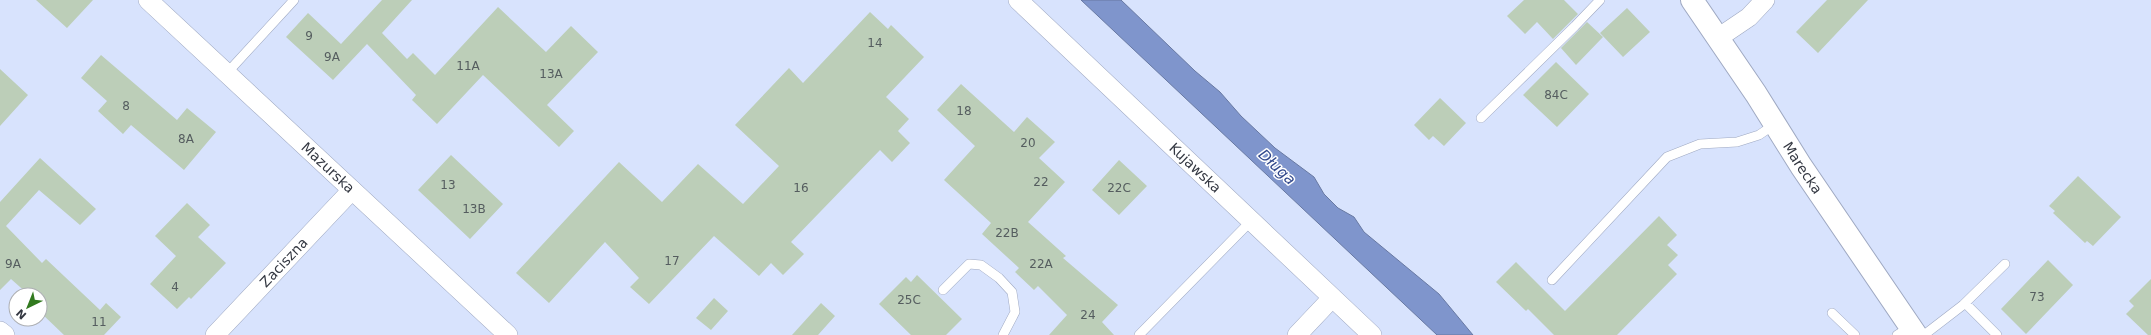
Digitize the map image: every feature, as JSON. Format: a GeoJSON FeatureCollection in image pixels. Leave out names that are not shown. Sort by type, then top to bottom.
{"type":"FeatureCollection","features":[{"type":"Feature","properties":{"kind":"street","name":"Mazurska"},"geometry":{"type":"LineString","coordinates":[[148,0],[508,335]]}},
{"type":"Feature","properties":{"kind":"street","name":"Kujawska"},"geometry":{"type":"LineString","coordinates":[[1018,0],[1372,335]]}},
{"type":"Feature","properties":{"kind":"street","name":"Marecka"},"geometry":{"type":"LineString","coordinates":[[1692,0],[1912,333]]}},
{"type":"Feature","properties":{"kind":"street"},"geometry":{"type":"LineString","coordinates":[[1718,38],[1749,17],[1766,0]]}},
{"type":"Feature","properties":{"kind":"street","name":"Zaciszna"},"geometry":{"type":"LineString","coordinates":[[215,335],[352,190]]}},
{"type":"Feature","properties":{"kind":"street"},"geometry":{"type":"LineString","coordinates":[[1297,335],[1332,298]]}},
{"type":"Feature","properties":{"kind":"street"},"geometry":{"type":"LineString","coordinates":[[0,331],[5,335]]}},
{"type":"Feature","properties":{"kind":"lane"},"geometry":{"type":"LineString","coordinates":[[227,73],[294,0]]}},
{"type":"Feature","properties":{"kind":"lane"},"geometry":{"type":"LineString","coordinates":[[1480,118],[1600,0]]}},
{"type":"Feature","properties":{"kind":"lane"},"geometry":{"type":"LineString","coordinates":[[1552,280],[1667,157],[1700,144],[1738,142],[1759,135],[1775,124]]}},
{"type":"Feature","properties":{"kind":"lane"},"geometry":{"type":"LineString","coordinates":[[1139,335],[1251,221]]}},
{"type":"Feature","properties":{"kind":"lane"},"geometry":{"type":"LineString","coordinates":[[943,290],[969,264],[981,265],[998,278],[1012,292],[1015,312],[1003,335]]}},
{"type":"Feature","properties":{"kind":"lane"},"geometry":{"type":"LineString","coordinates":[[1912,333],[1966,303],[2005,264]]}},
{"type":"Feature","properties":{"kind":"lane"},"geometry":{"type":"LineString","coordinates":[[1966,303],[1997,335]]}},
{"type":"Feature","properties":{"kind":"lane"},"geometry":{"type":"LineString","coordinates":[[1832,313],[1855,335]]}},
{"type":"Feature","properties":{"kind":"water","name":"Długa"},"geometry":{"type":"Polygon","coordinates":[[[1081,0],[1121,0],[1195,71],[1220,92],[1241,116],[1275,148],[1314,177],[1324,194],[1338,208],[1354,217],[1364,232],[1439,294],[1473,335],[1437,335],[1081,0]]]}},
{"type":"Feature","properties":{"kind":"building"},"geometry":{"type":"Polygon","coordinates":[[[36,0],[93,0],[67,28],[36,0]]]}},
{"type":"Feature","properties":{"kind":"building"},"geometry":{"type":"Polygon","coordinates":[[[382,0],[412,0],[382,33],[407,59],[413,53],[435,75],[498,7],[546,52],[571,26],[598,52],[547,105],[574,131],[559,147],[483,75],[437,124],[412,100],[416,95],[367,44],[333,80],[286,37],[308,13],[341,44],[382,0]]]}},
{"type":"Feature","properties":{"kind":"building"},"geometry":{"type":"Polygon","coordinates":[[[1524,0],[1564,0],[1578,14],[1553,39],[1537,22],[1525,34],[1507,16],[1524,0]]]}},
{"type":"Feature","properties":{"kind":"building"},"geometry":{"type":"Polygon","coordinates":[[[1827,0],[1868,0],[1818,53],[1796,32],[1827,0]]]}},
{"type":"Feature","properties":{"kind":"building"},"geometry":{"type":"Polygon","coordinates":[[[1627,8],[1650,32],[1623,57],[1600,33],[1627,8]]]}},
{"type":"Feature","properties":{"kind":"building"},"geometry":{"type":"Polygon","coordinates":[[[870,12],[888,29],[891,25],[924,57],[886,97],[909,119],[898,131],[910,143],[892,162],[880,150],[791,242],[804,254],[783,275],[771,263],[759,276],[714,236],[649,304],[630,287],[639,278],[605,242],[549,303],[516,273],[619,162],[662,202],[698,164],[743,204],[779,166],[735,125],[789,68],[803,83],[870,12]]]}},
{"type":"Feature","properties":{"kind":"building"},"geometry":{"type":"Polygon","coordinates":[[[1587,22],[1603,37],[1576,65],[1561,48],[1587,22]]]}},
{"type":"Feature","properties":{"kind":"building"},"geometry":{"type":"Polygon","coordinates":[[[101,55],[177,120],[187,108],[216,132],[184,170],[131,125],[123,134],[98,111],[107,101],[81,78],[101,55]]]}},
{"type":"Feature","properties":{"kind":"building"},"geometry":{"type":"Polygon","coordinates":[[[1556,62],[1589,94],[1557,127],[1523,95],[1556,62]]]}},
{"type":"Feature","properties":{"kind":"building"},"geometry":{"type":"Polygon","coordinates":[[[0,69],[28,95],[0,126],[0,69]]]}},
{"type":"Feature","properties":{"kind":"building"},"geometry":{"type":"Polygon","coordinates":[[[961,84],[1014,132],[1027,117],[1055,142],[1039,158],[1065,182],[1028,222],[1066,256],[1063,258],[1118,305],[1102,322],[1114,335],[1049,335],[1067,315],[1038,286],[1034,290],[1015,272],[1019,268],[982,234],[991,223],[944,180],[975,146],[937,110],[961,84]]]}},
{"type":"Feature","properties":{"kind":"building"},"geometry":{"type":"Polygon","coordinates":[[[1440,98],[1466,123],[1444,146],[1433,136],[1429,140],[1414,125],[1440,98]]]}},
{"type":"Feature","properties":{"kind":"building"},"geometry":{"type":"Polygon","coordinates":[[[451,155],[503,204],[470,239],[418,190],[451,155]]]}},
{"type":"Feature","properties":{"kind":"building"},"geometry":{"type":"Polygon","coordinates":[[[40,158],[96,209],[80,225],[39,190],[6,226],[42,263],[46,259],[100,310],[106,303],[121,317],[104,335],[64,335],[48,320],[48,287],[20,287],[11,279],[0,290],[0,202],[40,158]]]}},
{"type":"Feature","properties":{"kind":"building"},"geometry":{"type":"Polygon","coordinates":[[[1119,160],[1147,186],[1119,215],[1092,190],[1119,160]]]}},
{"type":"Feature","properties":{"kind":"building"},"geometry":{"type":"Polygon","coordinates":[[[2078,176],[2121,217],[2093,246],[2087,241],[2085,243],[2053,213],[2055,211],[2049,206],[2078,176]]]}},
{"type":"Feature","properties":{"kind":"building"},"geometry":{"type":"Polygon","coordinates":[[[187,203],[210,225],[198,237],[226,263],[191,299],[189,297],[177,309],[150,284],[176,256],[155,236],[187,203]]]}},
{"type":"Feature","properties":{"kind":"building"},"geometry":{"type":"Polygon","coordinates":[[[1659,216],[1677,235],[1667,245],[1678,255],[1668,265],[1677,274],[1617,335],[1554,335],[1528,309],[1526,311],[1496,282],[1516,262],[1565,311],[1659,216]]]}},
{"type":"Feature","properties":{"kind":"building"},"geometry":{"type":"Polygon","coordinates":[[[2048,260],[2073,285],[2026,334],[2001,309],[2048,260]]]}},
{"type":"Feature","properties":{"kind":"building"},"geometry":{"type":"Polygon","coordinates":[[[917,275],[962,319],[946,335],[911,335],[879,304],[906,277],[911,282],[917,275]]]}},
{"type":"Feature","properties":{"kind":"building"},"geometry":{"type":"Polygon","coordinates":[[[2151,279],[2151,335],[2148,335],[2126,314],[2134,306],[2129,301],[2151,279]]]}},
{"type":"Feature","properties":{"kind":"building"},"geometry":{"type":"Polygon","coordinates":[[[714,298],[728,311],[711,330],[696,318],[714,298]]]}},
{"type":"Feature","properties":{"kind":"building"},"geometry":{"type":"Polygon","coordinates":[[[821,303],[835,316],[818,335],[792,335],[821,303]]]}}]}
